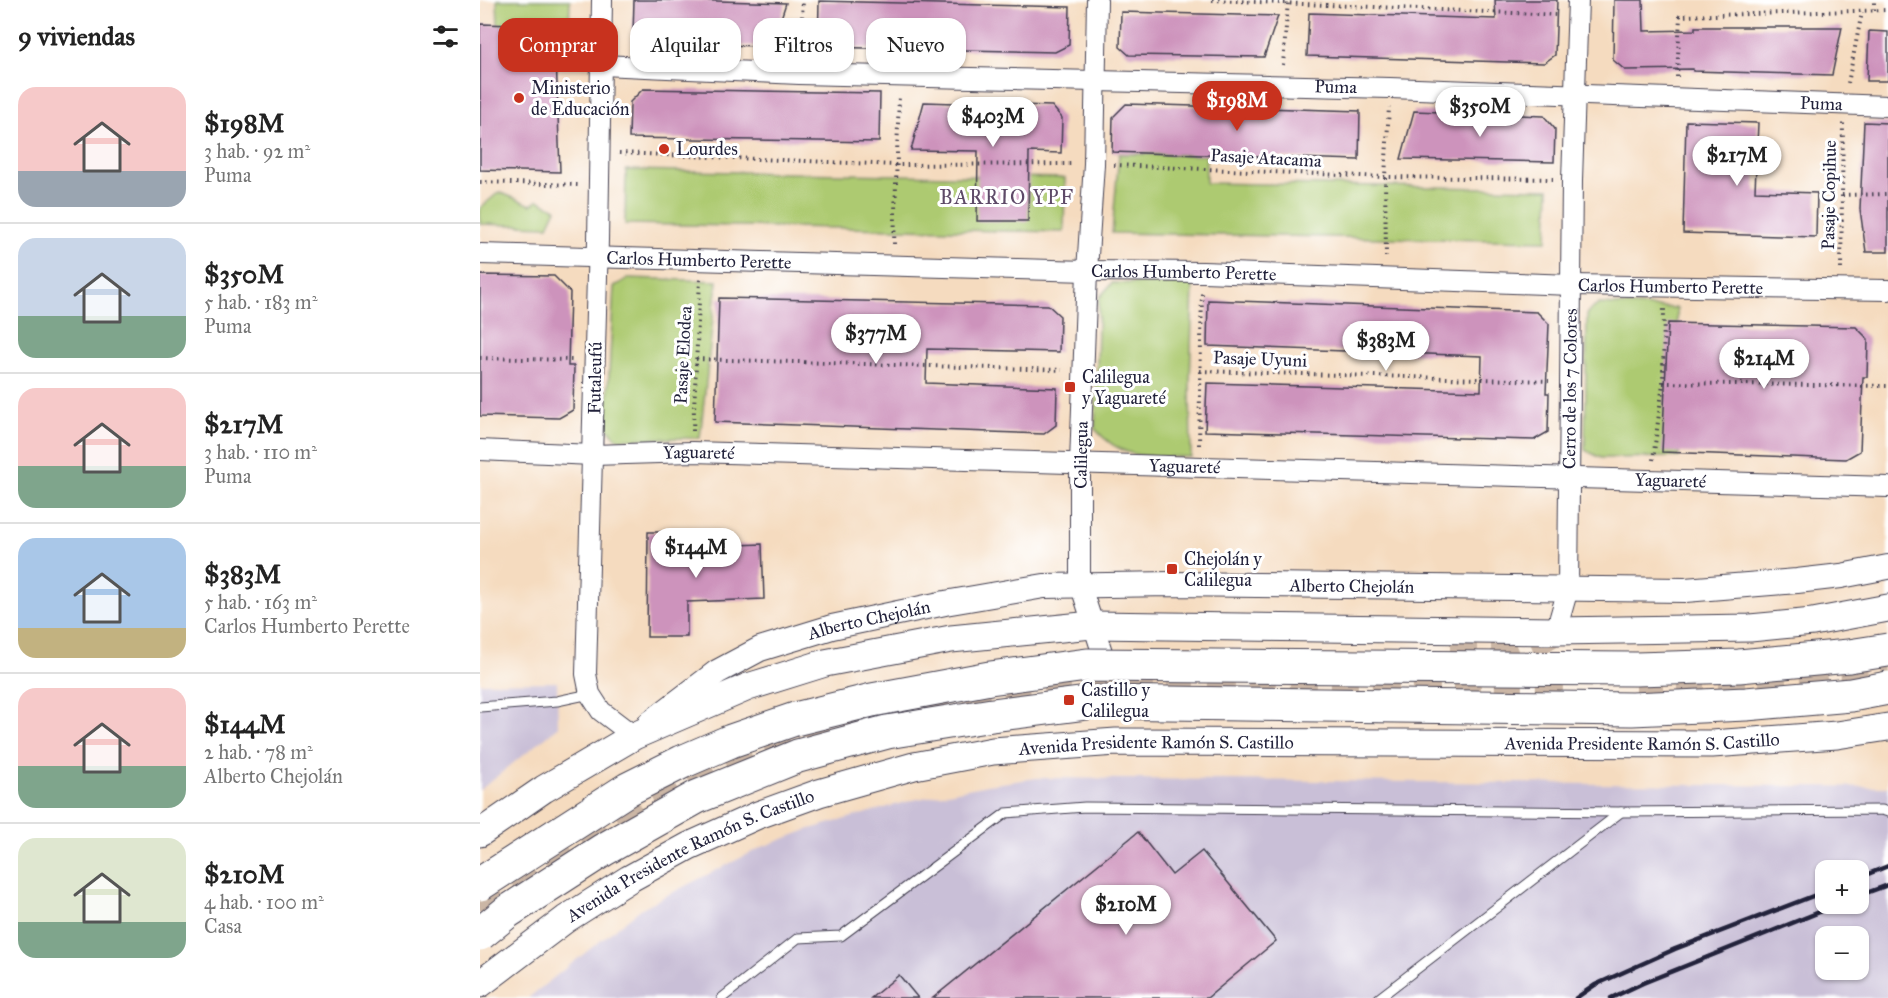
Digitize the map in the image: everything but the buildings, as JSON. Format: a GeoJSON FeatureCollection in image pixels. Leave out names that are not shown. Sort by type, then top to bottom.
{"type":"FeatureCollection","features":[{"type":"Feature","properties":{"kind":"highway"},"geometry":{"type":"LineString","coordinates":[[480,884],[628,789],[681,762],[731,741],[795,719],[872,700],[990,678],[1087,664],[1636,669],[1739,666],[1849,656],[1888,650]]}},
{"type":"Feature","properties":{"kind":"highway"},"geometry":{"type":"LineString","coordinates":[[480,934],[507,912],[603,850],[696,797],[798,756],[887,732],[992,715],[1095,702],[1632,709],[1746,704],[1851,695],[1888,688]]}},
{"type":"Feature","properties":{"kind":"main road"},"geometry":{"type":"LineString","coordinates":[[480,832],[544,789],[633,736],[748,687],[825,663],[951,639],[1092,625],[1556,631],[1750,628],[1813,622],[1888,608]]}},
{"type":"Feature","properties":{"kind":"main road","name":"Avenida Presidente Ramón S. Castillo"},"geometry":{"type":"LineString","coordinates":[[480,984],[566,919],[629,879],[699,842],[758,815],[819,792],[914,766],[993,751],[1116,742],[1712,744],[1837,735],[1888,727]]}},
{"type":"Feature","properties":{"kind":"street","name":"Futaleufú"},"geometry":{"type":"LineString","coordinates":[[602,0],[602,18]]}},
{"type":"Feature","properties":{"kind":"street","name":"Calilegua"},"geometry":{"type":"LineString","coordinates":[[1097,0],[1094,164],[1087,271],[1080,464],[1080,584],[1103,655]]}},
{"type":"Feature","properties":{"kind":"street","name":"Cerro de los 7 Colores"},"geometry":{"type":"LineString","coordinates":[[1556,631],[1568,589],[1572,180],[1578,8]]}},
{"type":"Feature","properties":{"kind":"street","name":"Puma"},"geometry":{"type":"LineString","coordinates":[[618,65],[799,74],[1390,88],[1888,106]]}},
{"type":"Feature","properties":{"kind":"street","name":"Futaleufú"},"geometry":{"type":"LineString","coordinates":[[590,694],[586,674],[602,72]]}},
{"type":"Feature","properties":{"kind":"street","name":"Carlos Humberto Perette"},"geometry":{"type":"LineString","coordinates":[[480,254],[1087,271],[1203,272],[1572,285],[1888,290]]}},
{"type":"Feature","properties":{"kind":"street","name":"Yaguareté"},"geometry":{"type":"LineString","coordinates":[[480,450],[593,455],[692,452],[1888,487]]}},
{"type":"Feature","properties":{"kind":"street","name":"Alberto Chejolán"},"geometry":{"type":"LineString","coordinates":[[633,736],[717,672],[760,649],[832,627],[945,603],[1044,586],[1080,584],[1685,590],[1841,576],[1888,567]]}},
{"type":"Feature","properties":{"kind":"street"},"geometry":{"type":"LineString","coordinates":[[590,694],[601,711],[633,736]]}},
{"type":"Feature","properties":{"kind":"lane"},"geometry":{"type":"LineString","coordinates":[[480,707],[557,701],[590,694]]}},
{"type":"Feature","properties":{"kind":"lane"},"geometry":{"type":"LineString","coordinates":[[722,998],[798,938],[842,936],[1006,813],[1085,807],[1620,812],[1882,810],[1888,812]]}},
{"type":"Feature","properties":{"kind":"lane"},"geometry":{"type":"LineString","coordinates":[[1379,998],[1620,812]]}},
{"type":"Feature","properties":{"kind":"path"},"geometry":{"type":"LineString","coordinates":[[799,74],[803,0]]}},
{"type":"Feature","properties":{"kind":"path"},"geometry":{"type":"LineString","coordinates":[[1212,0],[1578,8]]}},
{"type":"Feature","properties":{"kind":"path"},"geometry":{"type":"LineString","coordinates":[[1874,0],[1874,10]]}},
{"type":"Feature","properties":{"kind":"path"},"geometry":{"type":"LineString","coordinates":[[1281,86],[1288,1]]}},
{"type":"Feature","properties":{"kind":"path"},"geometry":{"type":"LineString","coordinates":[[1676,98],[1680,16],[1888,10]]}},
{"type":"Feature","properties":{"kind":"path","name":"Pasaje Copihue"},"geometry":{"type":"LineString","coordinates":[[1841,273],[1844,104],[1862,12]]}},
{"type":"Feature","properties":{"kind":"path"},"geometry":{"type":"LineString","coordinates":[[894,246],[900,77]]}},
{"type":"Feature","properties":{"kind":"path"},"geometry":{"type":"LineString","coordinates":[[1386,256],[1385,177],[1390,88]]}},
{"type":"Feature","properties":{"kind":"path","name":"Pasaje Atacama"},"geometry":{"type":"LineString","coordinates":[[600,152],[897,165],[1094,164],[1385,177],[1572,180]]}},
{"type":"Feature","properties":{"kind":"path"},"geometry":{"type":"LineString","coordinates":[[480,182],[599,185]]}},
{"type":"Feature","properties":{"kind":"path"},"geometry":{"type":"LineString","coordinates":[[1842,195],[1888,195]]}},
{"type":"Feature","properties":{"kind":"path","name":"Pasaje Elodea"},"geometry":{"type":"LineString","coordinates":[[692,452],[701,259]]}},
{"type":"Feature","properties":{"kind":"path"},"geometry":{"type":"LineString","coordinates":[[1199,467],[1203,272]]}},
{"type":"Feature","properties":{"kind":"path"},"geometry":{"type":"LineString","coordinates":[[1650,481],[1663,383],[1664,287]]}},
{"type":"Feature","properties":{"kind":"path"},"geometry":{"type":"LineString","coordinates":[[480,358],[595,361]]}},
{"type":"Feature","properties":{"kind":"path"},"geometry":{"type":"LineString","coordinates":[[696,359],[1084,371]]}},
{"type":"Feature","properties":{"kind":"path","name":"Pasaje Uyuni"},"geometry":{"type":"LineString","coordinates":[[1200,371],[1570,381]]}},
{"type":"Feature","properties":{"kind":"path"},"geometry":{"type":"LineString","coordinates":[[1663,383],[1888,386]]}},
{"type":"Feature","properties":{"kind":"shaded area"},"geometry":{"type":"Polygon","coordinates":[[[557,682],[558,727],[480,790],[480,683],[557,682]]]}},
{"type":"Feature","properties":{"kind":"shaded area"},"geometry":{"type":"Polygon","coordinates":[[[1037,778],[1888,787],[1888,998],[528,998],[642,908],[762,847],[810,829],[913,800],[987,785],[1037,778]]]}},
{"type":"Feature","properties":{"kind":"green space"},"geometry":{"type":"Polygon","coordinates":[[[497,0],[570,0],[569,18],[498,18],[498,25],[497,0]]]}},
{"type":"Feature","properties":{"kind":"green space"},"geometry":{"type":"Polygon","coordinates":[[[1119,154],[1206,155],[1206,183],[1549,189],[1547,241],[1112,233],[1119,154]]]}},
{"type":"Feature","properties":{"kind":"green space"},"geometry":{"type":"Polygon","coordinates":[[[626,170],[1065,178],[1064,232],[625,224],[626,170]]]}},
{"type":"Feature","properties":{"kind":"green space"},"geometry":{"type":"Polygon","coordinates":[[[499,192],[531,205],[538,200],[556,209],[548,226],[480,224],[480,208],[499,192]]]}},
{"type":"Feature","properties":{"kind":"green space"},"geometry":{"type":"Polygon","coordinates":[[[628,278],[717,281],[700,438],[617,439],[606,426],[614,287],[628,278]]]}},
{"type":"Feature","properties":{"kind":"green space"},"geometry":{"type":"Polygon","coordinates":[[[1112,283],[1193,284],[1190,383],[1191,457],[1150,456],[1127,452],[1106,440],[1095,429],[1099,298],[1112,283]]]}},
{"type":"Feature","properties":{"kind":"green space"},"geometry":{"type":"Polygon","coordinates":[[[1599,304],[1677,308],[1679,457],[1601,458],[1585,450],[1587,313],[1599,304]]]}},
{"type":"Feature","properties":{"kind":"tunnel"},"geometry":{"type":"LineString","coordinates":[[1450,651],[1515,651],[1536,643],[1556,631]]}},
{"type":"Feature","properties":{"kind":"tunnel"},"geometry":{"type":"LineString","coordinates":[[1636,685],[1745,684],[1888,667]]}},
{"type":"Feature","properties":{"kind":"tunnel"},"geometry":{"type":"LineString","coordinates":[[480,910],[571,845],[670,790],[721,766],[773,746],[826,728],[903,709],[1068,686],[1568,685]]}},
{"type":"Feature","properties":{"kind":"railway"},"geometry":{"type":"LineString","coordinates":[[1869,874],[1888,866]]}},
{"type":"Feature","properties":{"kind":"railway"},"geometry":{"type":"LineString","coordinates":[[1869,892],[1888,885]]}},
{"type":"Feature","properties":{"kind":"railway"},"geometry":{"type":"LineString","coordinates":[[1576,998],[1595,985],[1675,949],[1815,895]]}},
{"type":"Feature","properties":{"kind":"railway"},"geometry":{"type":"LineString","coordinates":[[1611,998],[1815,914]]}},
{"type":"Feature","properties":{"kind":"place","name":"Ministerio de Educación"},"geometry":{"type":"Point","coordinates":[519,98]}},
{"type":"Feature","properties":{"kind":"place","name":"Lourdes"},"geometry":{"type":"Point","coordinates":[664,149]}},
{"type":"Feature","properties":{"kind":"place","name":"Calilegua y Yaguareté"},"geometry":{"type":"Point","coordinates":[1070,387]}},
{"type":"Feature","properties":{"kind":"place","name":"Chejolán y Calilegua"},"geometry":{"type":"Point","coordinates":[1172,569]}},
{"type":"Feature","properties":{"kind":"place","name":"Castillo y Calilegua"},"geometry":{"type":"Point","coordinates":[1069,700]}},
{"type":"Feature","properties":{"kind":"district","name":"BARRIO YPF"},"geometry":{"type":"Point","coordinates":[1007,197]}}]}
